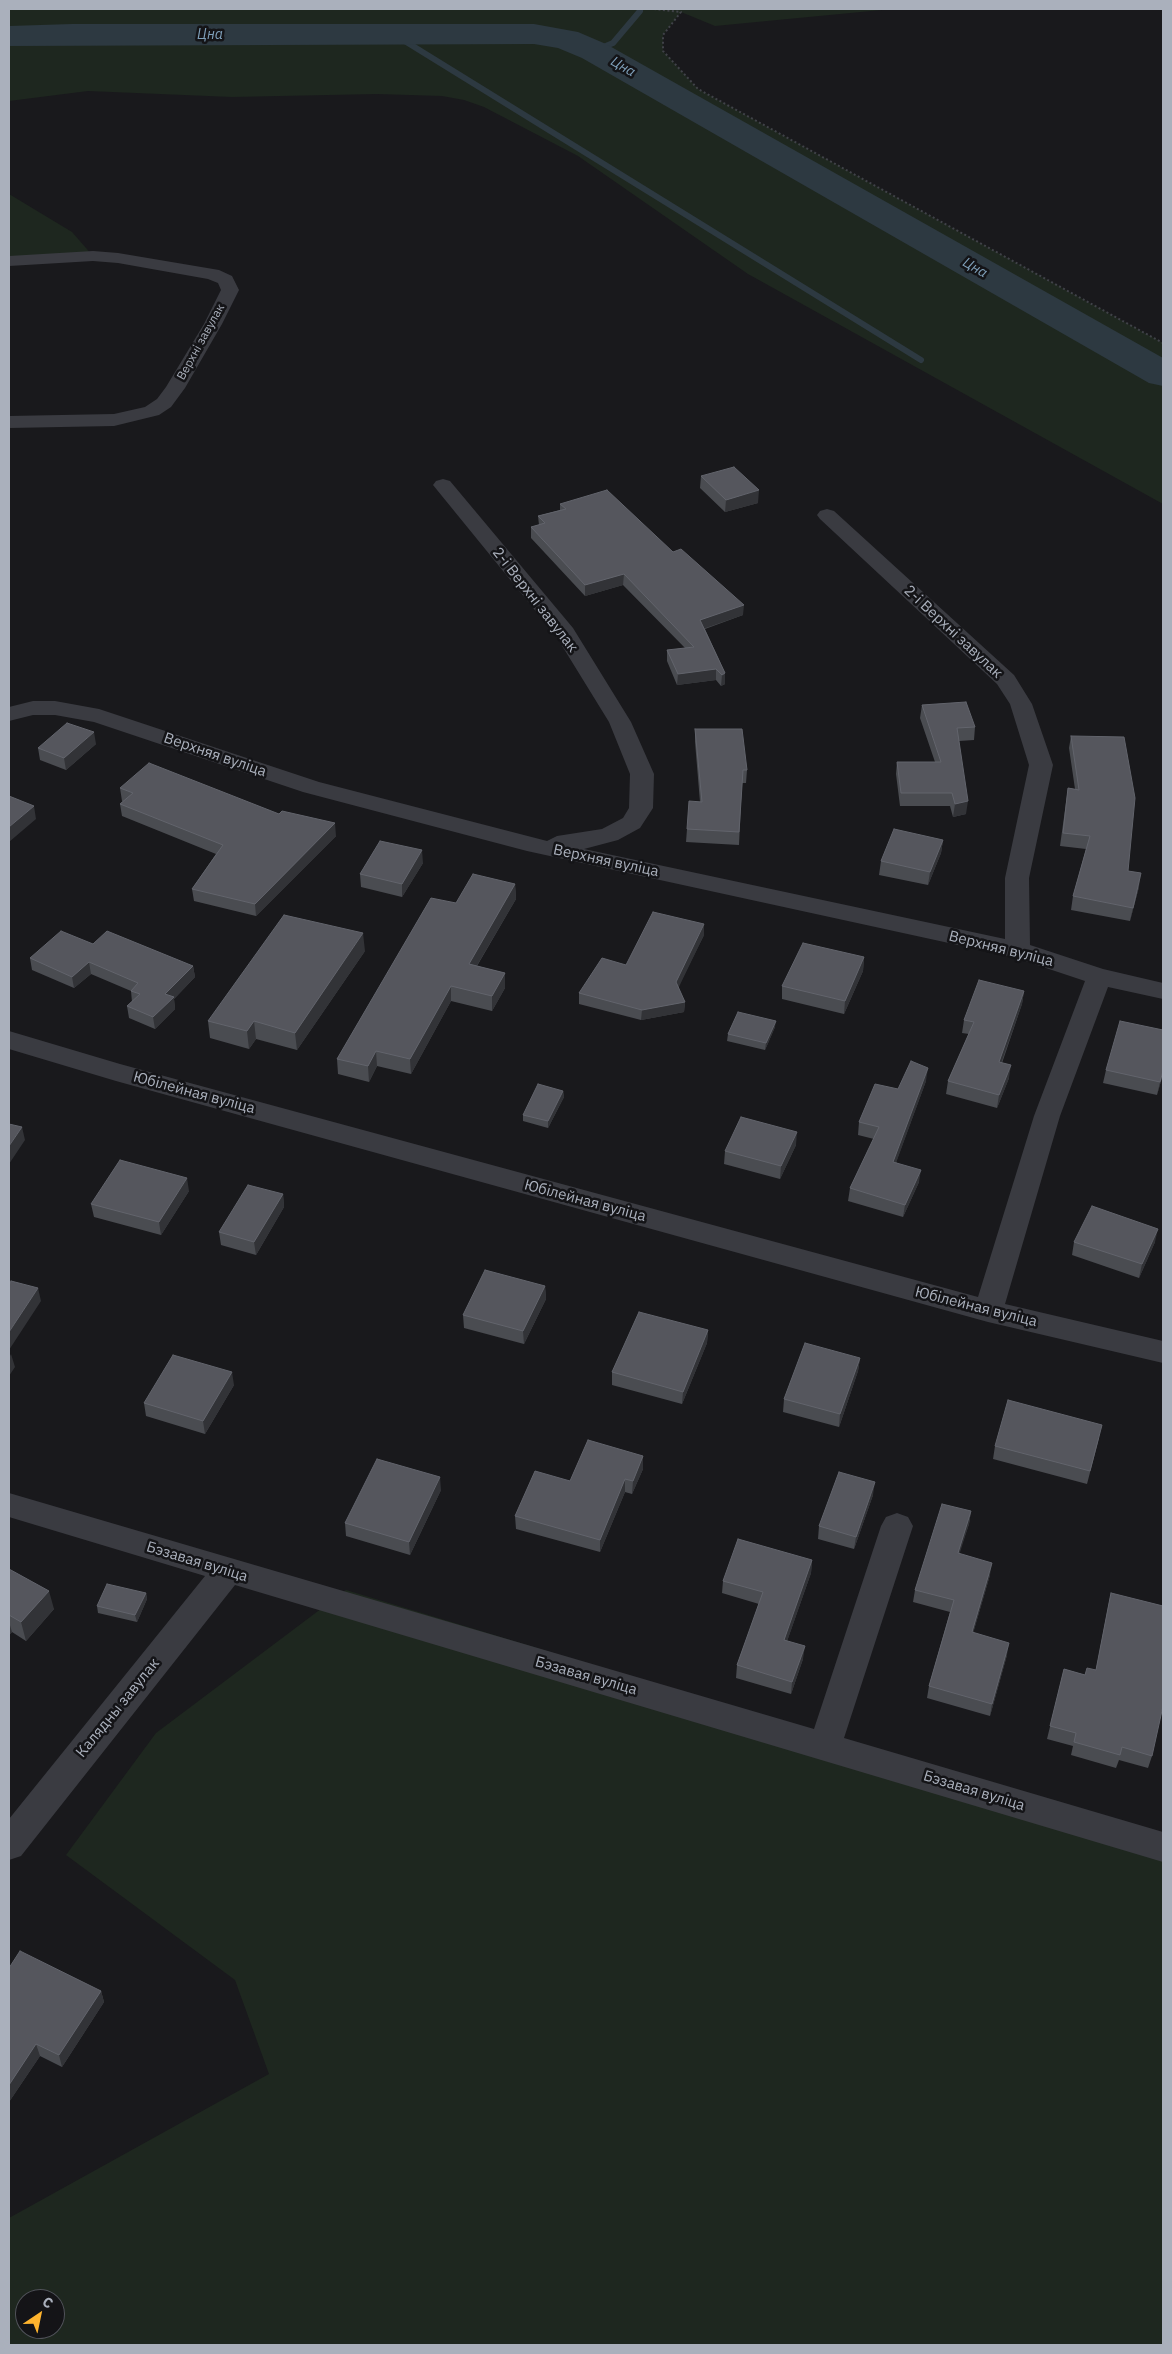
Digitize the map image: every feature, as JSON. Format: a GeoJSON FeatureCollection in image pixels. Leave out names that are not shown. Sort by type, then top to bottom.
{"type":"FeatureCollection","features":[{"type":"Feature","properties":{"kind":"street","name":"Верхні завулак"},"geometry":{"type":"LineString","coordinates":[[9,261],[93,256],[118,258],[213,274],[226,280],[230,290],[213,324],[175,388],[164,403],[152,411],[114,420],[9,422]]}},
{"type":"Feature","properties":{"kind":"street","name":"2-і Верхні завулак"},"geometry":{"type":"LineString","coordinates":[[443,485],[565,633],[620,722],[642,774],[641,808],[632,823],[610,835],[584,841],[536,846]]}},
{"type":"Feature","properties":{"kind":"street","name":"2-і Верхні завулак"},"geometry":{"type":"LineString","coordinates":[[826,515],[1006,680],[1021,704],[1041,764],[1017,878],[1018,950]]}},
{"type":"Feature","properties":{"kind":"street","name":"Верхняя вуліца"},"geometry":{"type":"LineString","coordinates":[[9,714],[33,708],[54,708],[99,716],[311,787],[536,846],[1018,950],[1099,977],[1163,991]]}},
{"type":"Feature","properties":{"kind":"street"},"geometry":{"type":"LineString","coordinates":[[988,1311],[1047,1116],[1099,977]]}},
{"type":"Feature","properties":{"kind":"street","name":"Юбілейная вуліца"},"geometry":{"type":"LineString","coordinates":[[9,1040],[116,1072],[988,1311],[1163,1352]]}},
{"type":"Feature","properties":{"kind":"street","name":"Бэзавая вуліца"},"geometry":{"type":"LineString","coordinates":[[9,1505],[1163,1847]]}},
{"type":"Feature","properties":{"kind":"street"},"geometry":{"type":"LineString","coordinates":[[825,1746],[897,1526]]}},
{"type":"Feature","properties":{"kind":"street","name":"Калядны завулак"},"geometry":{"type":"LineString","coordinates":[[9,1845],[228,1571]]}},
{"type":"Feature","properties":{"kind":"path"},"geometry":{"type":"LineString","coordinates":[[654,9],[681,12],[663,35],[663,51],[698,89],[1163,343]]}},
{"type":"Feature","properties":{"kind":"shaded area"},"geometry":{"type":"Polygon","coordinates":[[[9,9],[892,9],[715,26],[681,12],[663,35],[663,51],[698,89],[1163,343],[1163,504],[748,274],[578,156],[484,107],[464,100],[442,96],[377,94],[232,97],[88,91],[9,101],[9,9]]]}},
{"type":"Feature","properties":{"kind":"shaded area"},"geometry":{"type":"Polygon","coordinates":[[[9,194],[72,232],[93,256],[9,261],[9,194]]]}},
{"type":"Feature","properties":{"kind":"shaded area"},"geometry":{"type":"Polygon","coordinates":[[[346,1590],[1163,1838],[1163,2345],[9,2345],[9,2218],[269,2074],[235,1980],[66,1855],[156,1733],[346,1590]]]}},
{"type":"Feature","properties":{"kind":"building"},"geometry":{"type":"Polygon","coordinates":[[[734,467],[759,490],[726,500],[701,476],[734,467]]]}},
{"type":"Feature","properties":{"kind":"building"},"geometry":{"type":"Polygon","coordinates":[[[607,490],[673,552],[681,549],[744,605],[700,620],[725,673],[722,675],[716,669],[678,674],[667,650],[694,647],[624,574],[585,585],[531,527],[545,523],[538,516],[566,509],[560,504],[607,490]]]}},
{"type":"Feature","properties":{"kind":"building"},"geometry":{"type":"Polygon","coordinates":[[[966,702],[975,727],[957,728],[968,801],[955,804],[952,793],[901,793],[897,762],[941,762],[922,705],[966,702]]]}},
{"type":"Feature","properties":{"kind":"building"},"geometry":{"type":"Polygon","coordinates":[[[67,723],[94,732],[64,758],[38,748],[67,723]]]}},
{"type":"Feature","properties":{"kind":"building"},"geometry":{"type":"Polygon","coordinates":[[[695,729],[742,729],[747,770],[743,770],[739,832],[687,829],[689,801],[702,802],[695,729]]]}},
{"type":"Feature","properties":{"kind":"building"},"geometry":{"type":"Polygon","coordinates":[[[1071,736],[1124,737],[1135,798],[1128,871],[1141,873],[1133,908],[1073,896],[1090,836],[1063,833],[1068,788],[1079,790],[1071,736]]]}},
{"type":"Feature","properties":{"kind":"building"},"geometry":{"type":"Polygon","coordinates":[[[149,763],[279,814],[282,811],[335,823],[255,904],[192,889],[223,845],[120,804],[133,793],[120,788],[149,763]]]}},
{"type":"Feature","properties":{"kind":"building"},"geometry":{"type":"Polygon","coordinates":[[[9,796],[34,806],[9,827],[9,796]]]}},
{"type":"Feature","properties":{"kind":"building"},"geometry":{"type":"Polygon","coordinates":[[[894,829],[943,840],[930,872],[881,861],[894,829]]]}},
{"type":"Feature","properties":{"kind":"building"},"geometry":{"type":"Polygon","coordinates":[[[380,841],[422,850],[402,884],[360,874],[380,841]]]}},
{"type":"Feature","properties":{"kind":"building"},"geometry":{"type":"Polygon","coordinates":[[[473,874],[515,884],[469,964],[505,973],[492,996],[451,986],[410,1059],[376,1051],[368,1066],[337,1059],[431,898],[456,903],[473,874]]]}},
{"type":"Feature","properties":{"kind":"building"},"geometry":{"type":"Polygon","coordinates":[[[653,912],[704,924],[676,982],[685,1002],[642,1010],[579,993],[602,958],[626,965],[653,912]]]}},
{"type":"Feature","properties":{"kind":"building"},"geometry":{"type":"Polygon","coordinates":[[[284,915],[363,933],[295,1033],[254,1021],[247,1031],[208,1021],[284,915]]]}},
{"type":"Feature","properties":{"kind":"building"},"geometry":{"type":"Polygon","coordinates":[[[61,931],[93,944],[107,931],[193,966],[165,994],[174,997],[153,1017],[127,1006],[140,994],[131,991],[138,983],[89,962],[72,977],[30,958],[61,931]]]}},
{"type":"Feature","properties":{"kind":"building"},"geometry":{"type":"Polygon","coordinates":[[[803,943],[864,957],[845,1001],[782,986],[803,943]]]}},
{"type":"Feature","properties":{"kind":"building"},"geometry":{"type":"Polygon","coordinates":[[[979,980],[1024,991],[999,1062],[1011,1065],[999,1095],[948,1081],[974,1022],[964,1020],[979,980]]]}},
{"type":"Feature","properties":{"kind":"building"},"geometry":{"type":"Polygon","coordinates":[[[738,1012],[776,1021],[766,1043],[728,1034],[738,1012]]]}},
{"type":"Feature","properties":{"kind":"building"},"geometry":{"type":"Polygon","coordinates":[[[1120,1021],[1163,1030],[1163,1071],[1160,1082],[1106,1070],[1120,1021]]]}},
{"type":"Feature","properties":{"kind":"building"},"geometry":{"type":"Polygon","coordinates":[[[911,1061],[928,1068],[893,1162],[921,1170],[905,1205],[850,1188],[879,1127],[859,1122],[875,1084],[898,1089],[911,1061]]]}},
{"type":"Feature","properties":{"kind":"building"},"geometry":{"type":"Polygon","coordinates":[[[538,1084],[563,1091],[548,1121],[523,1115],[538,1084]]]}},
{"type":"Feature","properties":{"kind":"building"},"geometry":{"type":"Polygon","coordinates":[[[741,1117],[797,1132],[781,1166],[725,1151],[741,1117]]]}},
{"type":"Feature","properties":{"kind":"building"},"geometry":{"type":"Polygon","coordinates":[[[9,1124],[22,1127],[9,1146],[9,1124]]]}},
{"type":"Feature","properties":{"kind":"building"},"geometry":{"type":"Polygon","coordinates":[[[120,1160],[187,1178],[159,1222],[91,1204],[120,1160]]]}},
{"type":"Feature","properties":{"kind":"building"},"geometry":{"type":"Polygon","coordinates":[[[248,1185],[283,1194],[254,1242],[219,1232],[248,1185]]]}},
{"type":"Feature","properties":{"kind":"building"},"geometry":{"type":"Polygon","coordinates":[[[1092,1206],[1158,1229],[1142,1264],[1074,1242],[1092,1206]]]}},
{"type":"Feature","properties":{"kind":"building"},"geometry":{"type":"Polygon","coordinates":[[[485,1270],[545,1286],[523,1331],[463,1315],[485,1270]]]}},
{"type":"Feature","properties":{"kind":"building"},"geometry":{"type":"Polygon","coordinates":[[[11,1281],[38,1288],[9,1332],[9,1285],[11,1281]]]}},
{"type":"Feature","properties":{"kind":"building"},"geometry":{"type":"Polygon","coordinates":[[[639,1312],[708,1330],[683,1392],[612,1372],[639,1312]]]}},
{"type":"Feature","properties":{"kind":"building"},"geometry":{"type":"Polygon","coordinates":[[[805,1343],[860,1358],[840,1414],[784,1399],[805,1343]]]}},
{"type":"Feature","properties":{"kind":"building"},"geometry":{"type":"Polygon","coordinates":[[[173,1355],[232,1372],[203,1421],[144,1403],[173,1355]]]}},
{"type":"Feature","properties":{"kind":"building"},"geometry":{"type":"Polygon","coordinates":[[[1008,1400],[1102,1425],[1090,1471],[995,1446],[1008,1400]]]}},
{"type":"Feature","properties":{"kind":"building"},"geometry":{"type":"Polygon","coordinates":[[[588,1440],[643,1456],[633,1481],[625,1479],[600,1540],[515,1516],[535,1471],[570,1481],[588,1440]]]}},
{"type":"Feature","properties":{"kind":"building"},"geometry":{"type":"Polygon","coordinates":[[[377,1459],[440,1477],[409,1542],[345,1523],[377,1459]]]}},
{"type":"Feature","properties":{"kind":"building"},"geometry":{"type":"Polygon","coordinates":[[[839,1472],[875,1482],[856,1537],[819,1526],[839,1472]]]}},
{"type":"Feature","properties":{"kind":"building"},"geometry":{"type":"Polygon","coordinates":[[[942,1504],[971,1511],[958,1553],[992,1563],[972,1632],[1009,1643],[992,1704],[929,1686],[954,1600],[915,1590],[942,1504]]]}},
{"type":"Feature","properties":{"kind":"building"},"geometry":{"type":"Polygon","coordinates":[[[738,1539],[812,1560],[784,1640],[805,1646],[792,1682],[737,1665],[763,1592],[723,1581],[738,1539]]]}},
{"type":"Feature","properties":{"kind":"building"},"geometry":{"type":"Polygon","coordinates":[[[9,1569],[49,1591],[21,1622],[9,1615],[9,1569]]]}},
{"type":"Feature","properties":{"kind":"building"},"geometry":{"type":"Polygon","coordinates":[[[107,1584],[146,1593],[135,1615],[97,1606],[107,1584]]]}},
{"type":"Feature","properties":{"kind":"building"},"geometry":{"type":"Polygon","coordinates":[[[1111,1593],[1163,1606],[1163,1706],[1152,1756],[1122,1747],[1120,1755],[1074,1742],[1076,1733],[1050,1726],[1064,1669],[1085,1675],[1087,1668],[1096,1670],[1111,1593]]]}},
{"type":"Feature","properties":{"kind":"building"},"geometry":{"type":"Polygon","coordinates":[[[20,1951],[101,1991],[59,2055],[36,2044],[9,2085],[9,1968],[20,1951]]]}},
{"type":"Feature","properties":{"kind":"waterway"},"geometry":{"type":"LineString","coordinates":[[594,51],[613,43],[640,11]]}},
{"type":"Feature","properties":{"kind":"waterway","name":"Цна"},"geometry":{"type":"LineString","coordinates":[[9,36],[72,34],[534,34],[566,39],[594,51],[1163,374]]}},
{"type":"Feature","properties":{"kind":"waterway"},"geometry":{"type":"LineString","coordinates":[[395,35],[921,360]]}}]}
